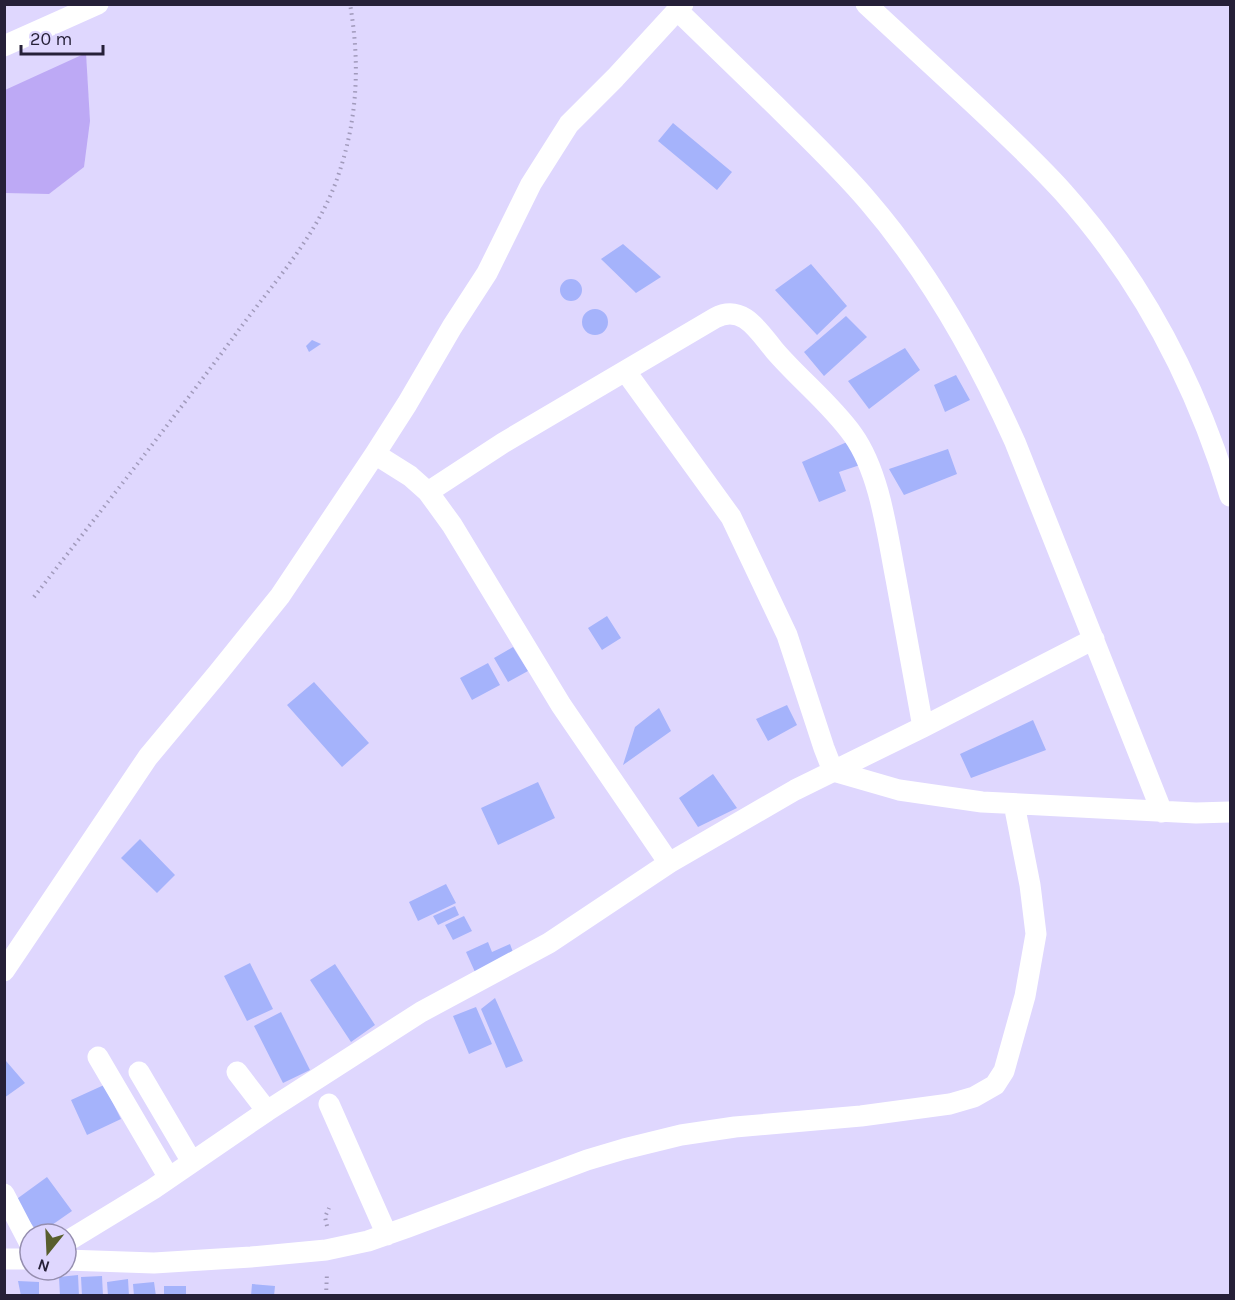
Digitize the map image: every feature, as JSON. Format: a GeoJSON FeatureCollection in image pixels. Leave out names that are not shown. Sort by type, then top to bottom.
{"type":"FeatureCollection","features":[{"type":"Feature","properties":{"kind":"street"},"geometry":{"type":"LineString","coordinates":[[4,46],[98,4]]}},
{"type":"Feature","properties":{"kind":"street"},"geometry":{"type":"LineString","coordinates":[[866,4],[1030,156],[1096,232],[1153,317],[1177,361],[1199,407],[1230,496]]}},
{"type":"Feature","properties":{"kind":"street"},"geometry":{"type":"LineString","coordinates":[[4,971],[148,757],[280,596],[375,454],[487,273],[531,184],[569,124],[680,7],[831,159],[876,210],[936,292],[965,340],[1015,441],[1161,812]]}},
{"type":"Feature","properties":{"kind":"street"},"geometry":{"type":"LineString","coordinates":[[428,492],[503,443],[724,313],[746,318],[853,435],[870,465],[885,524],[923,727]]}},
{"type":"Feature","properties":{"kind":"street"},"geometry":{"type":"LineString","coordinates":[[626,372],[730,517],[787,635],[833,771]]}},
{"type":"Feature","properties":{"kind":"street"},"geometry":{"type":"LineString","coordinates":[[375,454],[410,476],[428,492],[452,525],[561,705],[669,863]]}},
{"type":"Feature","properties":{"kind":"street"},"geometry":{"type":"LineString","coordinates":[[78,1235],[169,1178],[267,1111],[421,1012],[549,943],[669,863],[795,790],[1094,639]]}},
{"type":"Feature","properties":{"kind":"street"},"geometry":{"type":"LineString","coordinates":[[833,771],[899,790],[982,802],[1161,812],[1230,812]]}},
{"type":"Feature","properties":{"kind":"street"},"geometry":{"type":"LineString","coordinates":[[78,1260],[154,1263],[326,1250],[387,1235],[587,1160],[681,1135],[735,1127],[861,1116],[950,1104],[974,1097],[995,1085],[1004,1071],[1025,996],[1036,934],[1030,885],[1014,804]]}},
{"type":"Feature","properties":{"kind":"street"},"geometry":{"type":"LineString","coordinates":[[98,1057],[169,1178]]}},
{"type":"Feature","properties":{"kind":"street"},"geometry":{"type":"LineString","coordinates":[[139,1072],[192,1162]]}},
{"type":"Feature","properties":{"kind":"street"},"geometry":{"type":"LineString","coordinates":[[237,1072],[267,1111]]}},
{"type":"Feature","properties":{"kind":"street"},"geometry":{"type":"LineString","coordinates":[[328,1104],[387,1235]]}},
{"type":"Feature","properties":{"kind":"street"},"geometry":{"type":"LineString","coordinates":[[4,1194],[19,1222]]}},
{"type":"Feature","properties":{"kind":"path"},"geometry":{"type":"LineString","coordinates":[[34,597],[202,380],[317,222],[333,189],[345,154],[353,118],[357,54],[350,4]]}},
{"type":"Feature","properties":{"kind":"path"},"geometry":{"type":"LineString","coordinates":[[327,1274],[327,1296]]}},
{"type":"Feature","properties":{"kind":"shaded area"},"geometry":{"type":"Polygon","coordinates":[[[86,53],[90,121],[84,167],[49,194],[5,193],[5,90],[86,53]]]}},
{"type":"Feature","properties":{"kind":"building"},"geometry":{"type":"Polygon","coordinates":[[[673,123],[732,172],[717,190],[658,141],[673,123]]]}},
{"type":"Feature","properties":{"kind":"building"},"geometry":{"type":"Polygon","coordinates":[[[623,244],[661,277],[636,293],[601,259],[623,244]]]}},
{"type":"Feature","properties":{"kind":"building"},"geometry":{"type":"Polygon","coordinates":[[[811,264],[847,306],[817,335],[775,290],[811,264]]]}},
{"type":"Feature","properties":{"kind":"building"},"geometry":{"type":"Polygon","coordinates":[[[571,279],[579,282],[582,290],[579,298],[571,301],[563,298],[560,290],[563,282],[571,279]]]}},
{"type":"Feature","properties":{"kind":"building"},"geometry":{"type":"Polygon","coordinates":[[[595,309],[604,313],[608,322],[604,331],[595,335],[586,331],[582,322],[586,313],[595,309]]]}},
{"type":"Feature","properties":{"kind":"building"},"geometry":{"type":"Polygon","coordinates":[[[846,316],[867,337],[824,376],[804,352],[846,316]]]}},
{"type":"Feature","properties":{"kind":"building"},"geometry":{"type":"Polygon","coordinates":[[[312,340],[321,344],[309,352],[306,346],[312,340]]]}},
{"type":"Feature","properties":{"kind":"building"},"geometry":{"type":"Polygon","coordinates":[[[905,348],[920,370],[869,409],[848,381],[905,348]]]}},
{"type":"Feature","properties":{"kind":"building"},"geometry":{"type":"Polygon","coordinates":[[[956,375],[970,400],[945,412],[934,385],[956,375]]]}},
{"type":"Feature","properties":{"kind":"building"},"geometry":{"type":"Polygon","coordinates":[[[847,442],[860,465],[839,472],[846,491],[819,502],[802,462],[847,442]]]}},
{"type":"Feature","properties":{"kind":"building"},"geometry":{"type":"Polygon","coordinates":[[[948,449],[957,474],[904,495],[889,469],[948,449]]]}},
{"type":"Feature","properties":{"kind":"building"},"geometry":{"type":"Polygon","coordinates":[[[607,616],[621,638],[602,650],[588,628],[607,616]]]}},
{"type":"Feature","properties":{"kind":"building"},"geometry":{"type":"Polygon","coordinates":[[[513,647],[528,671],[508,682],[494,658],[513,647]]]}},
{"type":"Feature","properties":{"kind":"building"},"geometry":{"type":"Polygon","coordinates":[[[488,663],[500,685],[472,700],[460,678],[488,663]]]}},
{"type":"Feature","properties":{"kind":"building"},"geometry":{"type":"Polygon","coordinates":[[[314,682],[369,743],[342,767],[287,705],[314,682]]]}},
{"type":"Feature","properties":{"kind":"building"},"geometry":{"type":"Polygon","coordinates":[[[787,705],[797,725],[768,741],[756,719],[787,705]]]}},
{"type":"Feature","properties":{"kind":"building"},"geometry":{"type":"Polygon","coordinates":[[[659,708],[671,731],[623,765],[635,727],[659,708]]]}},
{"type":"Feature","properties":{"kind":"building"},"geometry":{"type":"Polygon","coordinates":[[[1033,720],[1046,750],[971,778],[960,754],[1033,720]]]}},
{"type":"Feature","properties":{"kind":"building"},"geometry":{"type":"Polygon","coordinates":[[[713,774],[737,808],[698,827],[679,798],[713,774]]]}},
{"type":"Feature","properties":{"kind":"building"},"geometry":{"type":"Polygon","coordinates":[[[538,782],[555,818],[498,845],[481,808],[538,782]]]}},
{"type":"Feature","properties":{"kind":"building"},"geometry":{"type":"Polygon","coordinates":[[[140,839],[175,875],[157,893],[121,858],[140,839]]]}},
{"type":"Feature","properties":{"kind":"building"},"geometry":{"type":"Polygon","coordinates":[[[446,884],[456,903],[418,921],[409,902],[446,884]]]}},
{"type":"Feature","properties":{"kind":"building"},"geometry":{"type":"Polygon","coordinates":[[[455,906],[459,915],[438,925],[433,916],[455,906]]]}},
{"type":"Feature","properties":{"kind":"building"},"geometry":{"type":"Polygon","coordinates":[[[464,916],[472,931],[453,940],[445,925],[464,916]]]}},
{"type":"Feature","properties":{"kind":"building"},"geometry":{"type":"Polygon","coordinates":[[[488,942],[492,952],[510,944],[514,955],[475,972],[466,952],[488,942]]]}},
{"type":"Feature","properties":{"kind":"building"},"geometry":{"type":"Polygon","coordinates":[[[250,963],[273,1009],[247,1021],[224,976],[250,963]]]}},
{"type":"Feature","properties":{"kind":"building"},"geometry":{"type":"Polygon","coordinates":[[[335,964],[375,1025],[351,1042],[310,980],[335,964]]]}},
{"type":"Feature","properties":{"kind":"building"},"geometry":{"type":"Polygon","coordinates":[[[495,998],[523,1061],[506,1068],[481,1009],[495,998]]]}},
{"type":"Feature","properties":{"kind":"building"},"geometry":{"type":"Polygon","coordinates":[[[476,1007],[492,1044],[469,1054],[453,1016],[476,1007]]]}},
{"type":"Feature","properties":{"kind":"building"},"geometry":{"type":"Polygon","coordinates":[[[281,1012],[310,1070],[283,1083],[254,1026],[281,1012]]]}},
{"type":"Feature","properties":{"kind":"building"},"geometry":{"type":"Polygon","coordinates":[[[6,1061],[25,1083],[4,1098],[4,1062],[6,1061]]]}},
{"type":"Feature","properties":{"kind":"building"},"geometry":{"type":"Polygon","coordinates":[[[104,1085],[121,1119],[87,1135],[71,1100],[104,1085]]]}},
{"type":"Feature","properties":{"kind":"building"},"geometry":{"type":"Polygon","coordinates":[[[47,1177],[72,1211],[56,1222],[30,1222],[14,1201],[47,1177]]]}},
{"type":"Feature","properties":{"kind":"building"},"geometry":{"type":"Polygon","coordinates":[[[78,1275],[79,1296],[60,1296],[59,1282],[78,1282],[78,1275]]]}},
{"type":"Feature","properties":{"kind":"building"},"geometry":{"type":"Polygon","coordinates":[[[102,1276],[103,1296],[82,1296],[81,1277],[102,1276]]]}},
{"type":"Feature","properties":{"kind":"building"},"geometry":{"type":"Polygon","coordinates":[[[128,1279],[129,1296],[108,1296],[107,1282],[128,1279]]]}},
{"type":"Feature","properties":{"kind":"building"},"geometry":{"type":"Polygon","coordinates":[[[18,1282],[39,1282],[39,1296],[21,1296],[18,1282]]]}},
{"type":"Feature","properties":{"kind":"building"},"geometry":{"type":"Polygon","coordinates":[[[154,1282],[156,1296],[134,1296],[133,1284],[154,1282]]]}},
{"type":"Feature","properties":{"kind":"building"},"geometry":{"type":"Polygon","coordinates":[[[252,1284],[275,1286],[274,1296],[251,1296],[252,1284]]]}},
{"type":"Feature","properties":{"kind":"building"},"geometry":{"type":"Polygon","coordinates":[[[164,1286],[186,1286],[186,1296],[164,1296],[164,1286]]]}}]}
